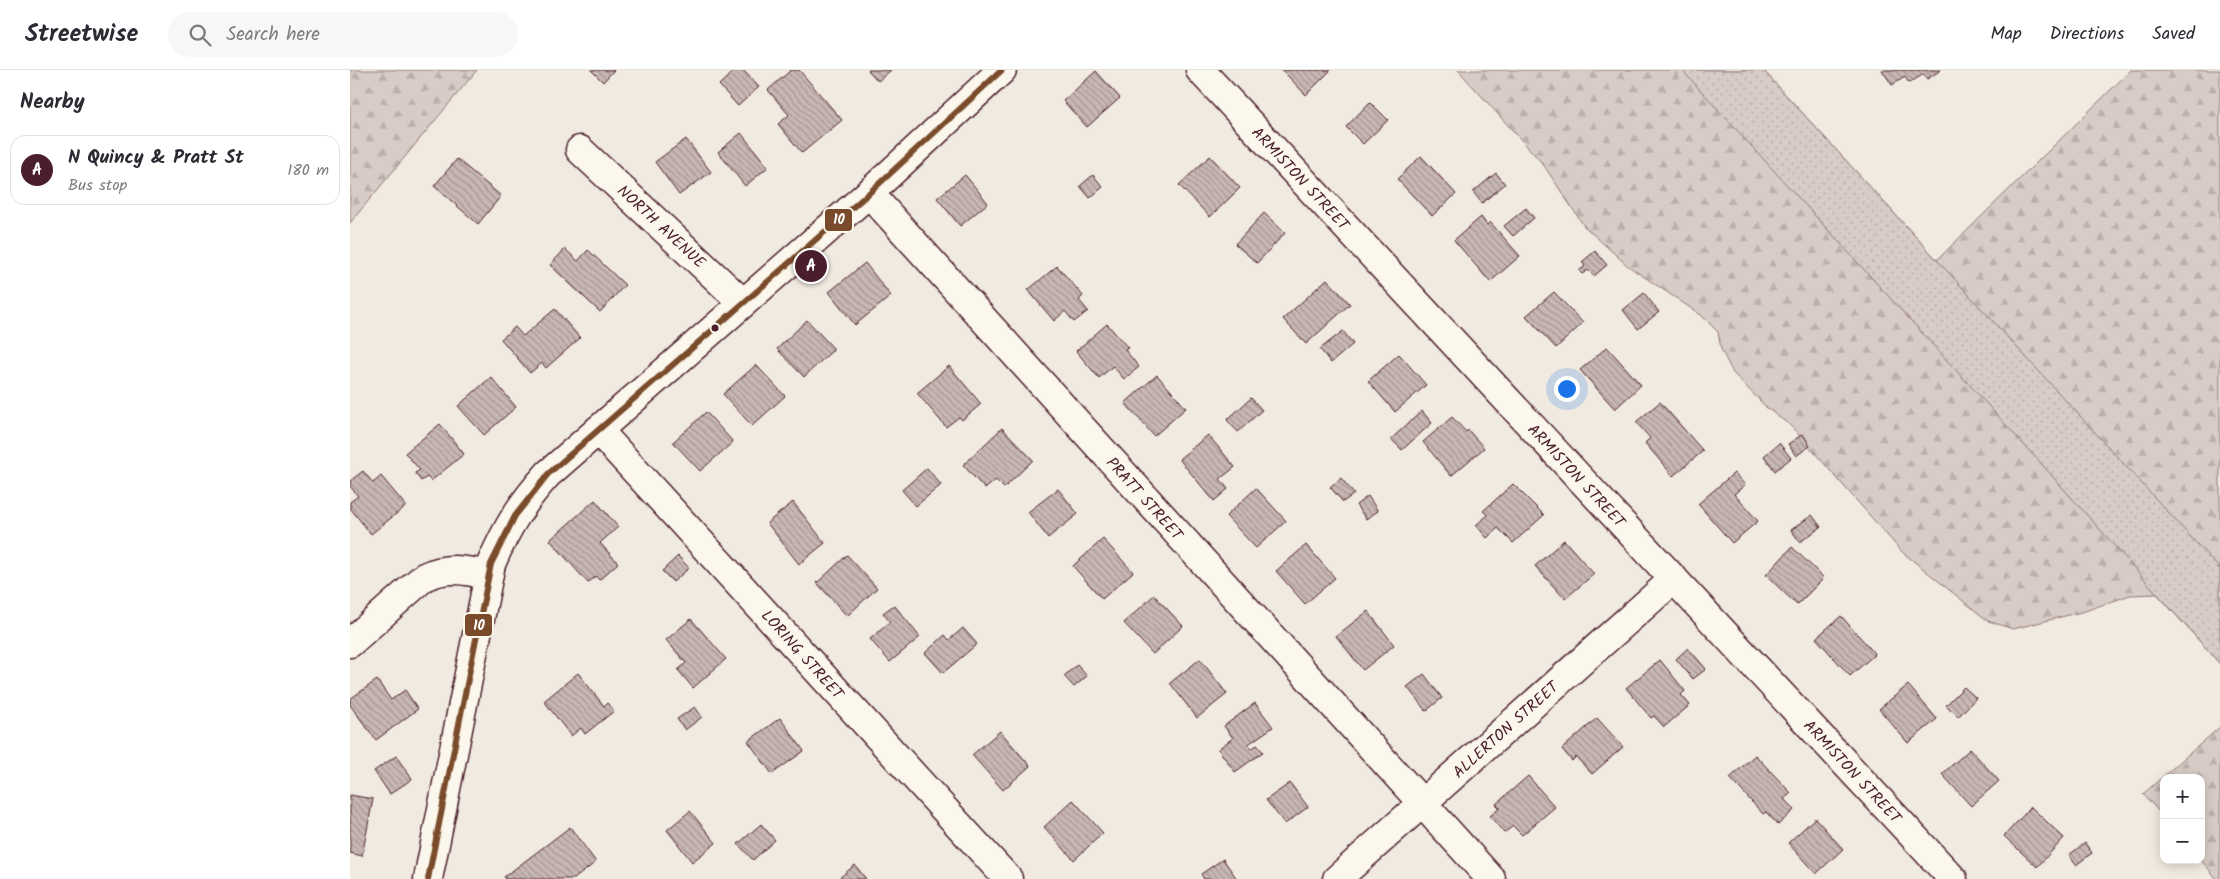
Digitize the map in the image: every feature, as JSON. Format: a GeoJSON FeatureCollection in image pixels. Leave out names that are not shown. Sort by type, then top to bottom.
{"type":"FeatureCollection","features":[{"type":"Feature","properties":{"kind":"street"},"geometry":{"type":"LineString","coordinates":[[428,879],[488,575],[505,532],[524,501],[548,474],[869,193],[1001,70]]}},
{"type":"Feature","properties":{"kind":"street","name":"ARMISTON STREET"},"geometry":{"type":"LineString","coordinates":[[1200,70],[1953,879]]}},
{"type":"Feature","properties":{"kind":"street","name":"NORTH AVENUE"},"geometry":{"type":"LineString","coordinates":[[580,150],[744,303]]}},
{"type":"Feature","properties":{"kind":"street","name":"PRATT STREET"},"geometry":{"type":"LineString","coordinates":[[869,193],[1492,879]]}},
{"type":"Feature","properties":{"kind":"street","name":"LORING STREET"},"geometry":{"type":"LineString","coordinates":[[598,430],[1008,879]]}},
{"type":"Feature","properties":{"kind":"street"},"geometry":{"type":"LineString","coordinates":[[350,644],[424,577],[433,572],[455,569],[488,575]]}},
{"type":"Feature","properties":{"kind":"street","name":"ALLERTON STREET"},"geometry":{"type":"LineString","coordinates":[[1337,879],[1674,579]]}},
{"type":"Feature","properties":{"kind":"green space"},"geometry":{"type":"Polygon","coordinates":[[[350,70],[477,70],[350,223],[350,70]]]}},
{"type":"Feature","properties":{"kind":"green space"},"geometry":{"type":"Polygon","coordinates":[[[1458,70],[1763,70],[1937,260],[2131,70],[2220,70],[2220,664],[2157,594],[2130,595],[2085,611],[2013,629],[1988,621],[1901,551],[1791,426],[1767,408],[1733,373],[1721,349],[1718,332],[1701,315],[1628,266],[1584,226],[1543,164],[1458,70]]]}},
{"type":"Feature","properties":{"kind":"green space"},"geometry":{"type":"Polygon","coordinates":[[[1682,70],[1763,70],[2220,569],[2220,664],[2037,459],[1682,70]]]}},
{"type":"Feature","properties":{"kind":"green space"},"geometry":{"type":"Polygon","coordinates":[[[2220,727],[2220,879],[2217,879],[2204,864],[2205,774],[2166,774],[2220,727]]]}},
{"type":"Feature","properties":{"kind":"green space"},"geometry":{"type":"Polygon","coordinates":[[[2160,779],[2160,813],[2143,794],[2160,779]]]}},
{"type":"Feature","properties":{"kind":"building"},"geometry":{"type":"Polygon","coordinates":[[[591,70],[614,70],[603,82],[591,70]]]}},
{"type":"Feature","properties":{"kind":"building"},"geometry":{"type":"Polygon","coordinates":[[[735,70],[743,70],[759,87],[738,106],[719,85],[735,70]]]}},
{"type":"Feature","properties":{"kind":"building"},"geometry":{"type":"Polygon","coordinates":[[[791,70],[799,70],[842,120],[802,153],[778,124],[789,115],[768,90],[791,70]]]}},
{"type":"Feature","properties":{"kind":"building"},"geometry":{"type":"Polygon","coordinates":[[[868,70],[891,70],[878,81],[868,70]]]}},
{"type":"Feature","properties":{"kind":"building"},"geometry":{"type":"Polygon","coordinates":[[[1282,70],[1331,70],[1306,95],[1282,70]]]}},
{"type":"Feature","properties":{"kind":"building"},"geometry":{"type":"Polygon","coordinates":[[[1882,70],[1941,70],[1927,79],[1924,74],[1909,83],[1905,77],[1892,85],[1882,70]]]}},
{"type":"Feature","properties":{"kind":"building"},"geometry":{"type":"Polygon","coordinates":[[[1096,71],[1120,98],[1087,127],[1063,101],[1096,71]]]}},
{"type":"Feature","properties":{"kind":"building"},"geometry":{"type":"Polygon","coordinates":[[[1370,102],[1388,120],[1363,144],[1346,127],[1370,102]]]}},
{"type":"Feature","properties":{"kind":"building"},"geometry":{"type":"Polygon","coordinates":[[[741,133],[768,167],[745,186],[718,152],[741,133]]]}},
{"type":"Feature","properties":{"kind":"building"},"geometry":{"type":"Polygon","coordinates":[[[686,139],[711,172],[679,195],[655,162],[686,139]]]}},
{"type":"Feature","properties":{"kind":"building"},"geometry":{"type":"Polygon","coordinates":[[[1210,156],[1240,188],[1210,217],[1179,185],[1210,156]]]}},
{"type":"Feature","properties":{"kind":"building"},"geometry":{"type":"Polygon","coordinates":[[[1421,156],[1456,194],[1432,216],[1397,179],[1421,156]]]}},
{"type":"Feature","properties":{"kind":"building"},"geometry":{"type":"Polygon","coordinates":[[[457,159],[501,196],[478,224],[434,186],[457,159]]]}},
{"type":"Feature","properties":{"kind":"building"},"geometry":{"type":"Polygon","coordinates":[[[1496,173],[1505,184],[1482,203],[1473,192],[1496,173]]]}},
{"type":"Feature","properties":{"kind":"building"},"geometry":{"type":"Polygon","coordinates":[[[965,175],[988,203],[960,226],[937,198],[965,175]]]}},
{"type":"Feature","properties":{"kind":"building"},"geometry":{"type":"Polygon","coordinates":[[[1093,175],[1103,187],[1090,198],[1080,186],[1093,175]]]}},
{"type":"Feature","properties":{"kind":"building"},"geometry":{"type":"Polygon","coordinates":[[[1526,208],[1534,218],[1513,236],[1504,226],[1526,208]]]}},
{"type":"Feature","properties":{"kind":"building"},"geometry":{"type":"Polygon","coordinates":[[[1264,213],[1285,233],[1257,263],[1235,244],[1264,213]]]}},
{"type":"Feature","properties":{"kind":"building"},"geometry":{"type":"Polygon","coordinates":[[[1481,217],[1487,225],[1490,222],[1520,256],[1490,282],[1454,240],[1481,217]]]}},
{"type":"Feature","properties":{"kind":"building"},"geometry":{"type":"Polygon","coordinates":[[[565,249],[578,261],[588,250],[625,285],[600,312],[550,265],[565,249]]]}},
{"type":"Feature","properties":{"kind":"building"},"geometry":{"type":"Polygon","coordinates":[[[1595,251],[1607,265],[1594,276],[1588,270],[1582,274],[1579,271],[1585,266],[1582,262],[1595,251]]]}},
{"type":"Feature","properties":{"kind":"building"},"geometry":{"type":"Polygon","coordinates":[[[865,263],[891,296],[855,325],[829,292],[865,263]]]}},
{"type":"Feature","properties":{"kind":"building"},"geometry":{"type":"Polygon","coordinates":[[[1057,266],[1083,296],[1079,300],[1088,311],[1074,322],[1065,311],[1054,321],[1028,290],[1057,266]]]}},
{"type":"Feature","properties":{"kind":"building"},"geometry":{"type":"Polygon","coordinates":[[[1327,279],[1350,304],[1306,344],[1283,319],[1327,279]]]}},
{"type":"Feature","properties":{"kind":"building"},"geometry":{"type":"Polygon","coordinates":[[[1554,292],[1583,323],[1556,348],[1526,316],[1554,292]]]}},
{"type":"Feature","properties":{"kind":"building"},"geometry":{"type":"Polygon","coordinates":[[[1644,293],[1659,312],[1638,329],[1623,310],[1644,293]]]}},
{"type":"Feature","properties":{"kind":"building"},"geometry":{"type":"Polygon","coordinates":[[[555,309],[580,338],[546,368],[542,363],[530,373],[501,339],[515,327],[523,336],[555,309]]]}},
{"type":"Feature","properties":{"kind":"building"},"geometry":{"type":"Polygon","coordinates":[[[807,320],[834,349],[804,377],[777,349],[807,320]]]}},
{"type":"Feature","properties":{"kind":"building"},"geometry":{"type":"Polygon","coordinates":[[[1107,324],[1128,348],[1125,350],[1139,367],[1124,379],[1113,366],[1099,378],[1076,351],[1107,324]]]}},
{"type":"Feature","properties":{"kind":"building"},"geometry":{"type":"Polygon","coordinates":[[[1343,331],[1353,344],[1331,363],[1320,349],[1343,331]]]}},
{"type":"Feature","properties":{"kind":"building"},"geometry":{"type":"Polygon","coordinates":[[[1607,347],[1641,385],[1615,409],[1580,370],[1607,347]]]}},
{"type":"Feature","properties":{"kind":"building"},"geometry":{"type":"Polygon","coordinates":[[[1399,354],[1426,385],[1395,412],[1368,381],[1399,354]]]}},
{"type":"Feature","properties":{"kind":"building"},"geometry":{"type":"Polygon","coordinates":[[[756,365],[785,396],[752,426],[723,394],[756,365]]]}},
{"type":"Feature","properties":{"kind":"building"},"geometry":{"type":"Polygon","coordinates":[[[949,366],[981,404],[962,420],[959,417],[946,427],[917,393],[949,366]]]}},
{"type":"Feature","properties":{"kind":"building"},"geometry":{"type":"Polygon","coordinates":[[[1157,375],[1186,408],[1154,436],[1125,403],[1157,375]]]}},
{"type":"Feature","properties":{"kind":"building"},"geometry":{"type":"Polygon","coordinates":[[[491,377],[516,407],[484,435],[458,406],[491,377]]]}},
{"type":"Feature","properties":{"kind":"building"},"geometry":{"type":"Polygon","coordinates":[[[1251,398],[1262,410],[1238,432],[1227,420],[1251,398]]]}},
{"type":"Feature","properties":{"kind":"building"},"geometry":{"type":"Polygon","coordinates":[[[1660,402],[1703,451],[1673,476],[1645,443],[1650,438],[1636,422],[1660,402]]]}},
{"type":"Feature","properties":{"kind":"building"},"geometry":{"type":"Polygon","coordinates":[[[1422,411],[1432,423],[1402,450],[1391,439],[1422,411]]]}},
{"type":"Feature","properties":{"kind":"building"},"geometry":{"type":"Polygon","coordinates":[[[706,412],[733,442],[700,471],[673,442],[706,412]]]}},
{"type":"Feature","properties":{"kind":"building"},"geometry":{"type":"Polygon","coordinates":[[[1452,417],[1466,432],[1468,430],[1484,448],[1451,476],[1423,442],[1452,417]]]}},
{"type":"Feature","properties":{"kind":"building"},"geometry":{"type":"Polygon","coordinates":[[[440,424],[464,454],[431,481],[427,477],[421,481],[415,473],[420,470],[405,453],[440,424]]]}},
{"type":"Feature","properties":{"kind":"building"},"geometry":{"type":"Polygon","coordinates":[[[1002,428],[1033,460],[1004,488],[996,480],[985,489],[963,465],[1002,428]]]}},
{"type":"Feature","properties":{"kind":"building"},"geometry":{"type":"Polygon","coordinates":[[[1803,434],[1810,446],[1796,456],[1788,444],[1803,434]]]}},
{"type":"Feature","properties":{"kind":"building"},"geometry":{"type":"Polygon","coordinates":[[[1208,435],[1235,467],[1220,479],[1228,489],[1214,501],[1179,459],[1208,435]]]}},
{"type":"Feature","properties":{"kind":"building"},"geometry":{"type":"Polygon","coordinates":[[[1779,443],[1791,458],[1775,471],[1764,456],[1779,443]]]}},
{"type":"Feature","properties":{"kind":"building"},"geometry":{"type":"Polygon","coordinates":[[[927,468],[941,485],[916,506],[902,490],[927,468]]]}},
{"type":"Feature","properties":{"kind":"building"},"geometry":{"type":"Polygon","coordinates":[[[363,471],[373,483],[381,476],[406,506],[371,534],[350,508],[350,502],[358,496],[350,486],[350,481],[363,471]]]}},
{"type":"Feature","properties":{"kind":"building"},"geometry":{"type":"Polygon","coordinates":[[[1734,473],[1745,485],[1734,494],[1758,521],[1732,543],[1698,504],[1734,473]]]}},
{"type":"Feature","properties":{"kind":"building"},"geometry":{"type":"Polygon","coordinates":[[[1341,478],[1354,494],[1343,502],[1330,487],[1341,478]]]}},
{"type":"Feature","properties":{"kind":"building"},"geometry":{"type":"Polygon","coordinates":[[[1513,484],[1544,515],[1513,543],[1498,528],[1487,538],[1476,525],[1488,515],[1483,511],[1513,484]]]}},
{"type":"Feature","properties":{"kind":"building"},"geometry":{"type":"Polygon","coordinates":[[[1256,488],[1286,521],[1256,548],[1226,516],[1256,488]]]}},
{"type":"Feature","properties":{"kind":"building"},"geometry":{"type":"Polygon","coordinates":[[[1058,489],[1078,514],[1048,538],[1028,512],[1058,489]]]}},
{"type":"Feature","properties":{"kind":"building"},"geometry":{"type":"Polygon","coordinates":[[[1368,496],[1378,511],[1366,519],[1356,505],[1368,496]]]}},
{"type":"Feature","properties":{"kind":"building"},"geometry":{"type":"Polygon","coordinates":[[[595,500],[618,527],[600,543],[618,563],[599,580],[596,576],[588,583],[550,540],[595,500]]]}},
{"type":"Feature","properties":{"kind":"building"},"geometry":{"type":"Polygon","coordinates":[[[793,502],[825,543],[799,564],[767,523],[793,502]]]}},
{"type":"Feature","properties":{"kind":"building"},"geometry":{"type":"Polygon","coordinates":[[[1812,515],[1821,527],[1800,542],[1791,530],[1812,515]]]}},
{"type":"Feature","properties":{"kind":"building"},"geometry":{"type":"Polygon","coordinates":[[[1103,539],[1133,572],[1102,599],[1073,566],[1103,539]]]}},
{"type":"Feature","properties":{"kind":"building"},"geometry":{"type":"Polygon","coordinates":[[[1564,540],[1594,574],[1565,599],[1535,566],[1564,540]]]}},
{"type":"Feature","properties":{"kind":"building"},"geometry":{"type":"Polygon","coordinates":[[[1306,545],[1335,578],[1305,604],[1276,571],[1306,545]]]}},
{"type":"Feature","properties":{"kind":"building"},"geometry":{"type":"Polygon","coordinates":[[[1792,547],[1824,578],[1797,605],[1766,575],[1792,547]]]}},
{"type":"Feature","properties":{"kind":"building"},"geometry":{"type":"Polygon","coordinates":[[[847,555],[877,588],[847,616],[817,583],[847,555]]]}},
{"type":"Feature","properties":{"kind":"building"},"geometry":{"type":"Polygon","coordinates":[[[678,556],[689,568],[673,582],[662,571],[678,556]]]}},
{"type":"Feature","properties":{"kind":"building"},"geometry":{"type":"Polygon","coordinates":[[[1154,595],[1183,626],[1153,654],[1124,623],[1154,595]]]}},
{"type":"Feature","properties":{"kind":"building"},"geometry":{"type":"Polygon","coordinates":[[[894,605],[920,637],[890,662],[870,639],[890,622],[883,613],[894,605]]]}},
{"type":"Feature","properties":{"kind":"building"},"geometry":{"type":"Polygon","coordinates":[[[1368,611],[1394,645],[1363,670],[1336,636],[1368,611]]]}},
{"type":"Feature","properties":{"kind":"building"},"geometry":{"type":"Polygon","coordinates":[[[1841,616],[1875,654],[1850,676],[1816,638],[1841,616]]]}},
{"type":"Feature","properties":{"kind":"building"},"geometry":{"type":"Polygon","coordinates":[[[691,619],[726,659],[693,688],[678,670],[686,663],[666,640],[691,619]]]}},
{"type":"Feature","properties":{"kind":"building"},"geometry":{"type":"Polygon","coordinates":[[[963,628],[977,644],[943,673],[925,653],[945,635],[949,640],[963,628]]]}},
{"type":"Feature","properties":{"kind":"building"},"geometry":{"type":"Polygon","coordinates":[[[1688,648],[1706,669],[1693,679],[1676,659],[1688,648]]]}},
{"type":"Feature","properties":{"kind":"building"},"geometry":{"type":"Polygon","coordinates":[[[1200,659],[1227,694],[1197,718],[1170,683],[1200,659]]]}},
{"type":"Feature","properties":{"kind":"building"},"geometry":{"type":"Polygon","coordinates":[[[1660,660],[1685,691],[1681,695],[1690,705],[1664,727],[1654,716],[1651,718],[1626,688],[1660,660]]]}},
{"type":"Feature","properties":{"kind":"building"},"geometry":{"type":"Polygon","coordinates":[[[1077,665],[1087,676],[1074,687],[1064,676],[1077,665]]]}},
{"type":"Feature","properties":{"kind":"building"},"geometry":{"type":"Polygon","coordinates":[[[578,673],[604,706],[607,703],[614,711],[585,734],[581,728],[571,736],[544,701],[578,673]]]}},
{"type":"Feature","properties":{"kind":"building"},"geometry":{"type":"Polygon","coordinates":[[[1424,674],[1442,698],[1426,711],[1407,687],[1424,674]]]}},
{"type":"Feature","properties":{"kind":"building"},"geometry":{"type":"Polygon","coordinates":[[[377,680],[391,700],[405,690],[418,709],[376,740],[350,705],[350,699],[377,680]]]}},
{"type":"Feature","properties":{"kind":"building"},"geometry":{"type":"Polygon","coordinates":[[[1908,685],[1937,719],[1908,743],[1879,709],[1908,685]]]}},
{"type":"Feature","properties":{"kind":"building"},"geometry":{"type":"Polygon","coordinates":[[[1964,687],[1976,698],[1958,717],[1946,705],[1964,687]]]}},
{"type":"Feature","properties":{"kind":"building"},"geometry":{"type":"Polygon","coordinates":[[[1255,703],[1273,727],[1247,745],[1251,749],[1257,745],[1263,752],[1235,772],[1218,749],[1233,738],[1224,726],[1255,703]]]}},
{"type":"Feature","properties":{"kind":"building"},"geometry":{"type":"Polygon","coordinates":[[[695,707],[702,717],[685,730],[677,719],[695,707]]]}},
{"type":"Feature","properties":{"kind":"building"},"geometry":{"type":"Polygon","coordinates":[[[780,718],[804,751],[772,774],[748,741],[780,718]]]}},
{"type":"Feature","properties":{"kind":"building"},"geometry":{"type":"Polygon","coordinates":[[[1597,718],[1623,747],[1592,774],[1576,757],[1572,761],[1562,749],[1597,718]]]}},
{"type":"Feature","properties":{"kind":"building"},"geometry":{"type":"Polygon","coordinates":[[[1000,731],[1030,766],[1003,790],[972,755],[1000,731]]]}},
{"type":"Feature","properties":{"kind":"building"},"geometry":{"type":"Polygon","coordinates":[[[1970,749],[1999,781],[1971,806],[1942,774],[1970,749]]]}},
{"type":"Feature","properties":{"kind":"building"},"geometry":{"type":"Polygon","coordinates":[[[1755,755],[1791,793],[1784,799],[1794,810],[1778,825],[1766,812],[1763,814],[1730,778],[1755,755]]]}},
{"type":"Feature","properties":{"kind":"building"},"geometry":{"type":"Polygon","coordinates":[[[396,756],[412,779],[390,794],[374,771],[396,756]]]}},
{"type":"Feature","properties":{"kind":"building"},"geometry":{"type":"Polygon","coordinates":[[[1528,776],[1555,807],[1522,835],[1513,826],[1504,833],[1490,816],[1500,808],[1496,804],[1528,776]]]}},
{"type":"Feature","properties":{"kind":"building"},"geometry":{"type":"Polygon","coordinates":[[[1290,783],[1308,807],[1285,824],[1266,800],[1290,783]]]}},
{"type":"Feature","properties":{"kind":"building"},"geometry":{"type":"Polygon","coordinates":[[[350,795],[373,799],[362,856],[350,853],[350,795]]]}},
{"type":"Feature","properties":{"kind":"building"},"geometry":{"type":"Polygon","coordinates":[[[1073,800],[1103,833],[1074,860],[1044,827],[1073,800]]]}},
{"type":"Feature","properties":{"kind":"building"},"geometry":{"type":"Polygon","coordinates":[[[2031,807],[2064,838],[2037,867],[2004,836],[2031,807]]]}},
{"type":"Feature","properties":{"kind":"building"},"geometry":{"type":"Polygon","coordinates":[[[690,811],[716,843],[692,862],[667,830],[690,811]]]}},
{"type":"Feature","properties":{"kind":"building"},"geometry":{"type":"Polygon","coordinates":[[[1815,818],[1843,849],[1816,874],[1788,843],[1815,818]]]}},
{"type":"Feature","properties":{"kind":"building"},"geometry":{"type":"Polygon","coordinates":[[[761,824],[775,840],[753,860],[738,844],[761,824]]]}},
{"type":"Feature","properties":{"kind":"building"},"geometry":{"type":"Polygon","coordinates":[[[570,827],[596,862],[574,879],[506,879],[504,877],[570,827]]]}},
{"type":"Feature","properties":{"kind":"building"},"geometry":{"type":"Polygon","coordinates":[[[2085,843],[2092,853],[2076,865],[2069,855],[2085,843]]]}},
{"type":"Feature","properties":{"kind":"building"},"geometry":{"type":"Polygon","coordinates":[[[1223,859],[1237,879],[1204,879],[1201,874],[1223,859]]]}},
{"type":"Feature","properties":{"kind":"building"},"geometry":{"type":"Polygon","coordinates":[[[855,865],[866,879],[838,879],[855,865]]]}},
{"type":"Feature","properties":{"kind":"transit line","name":"10"},"geometry":{"type":"LineString","coordinates":[[428,879],[491,564],[515,516],[548,474],[869,193],[1002,70]]}},
{"type":"Feature","properties":{"kind":"place","name":"N Quincy & Pratt St"},"geometry":{"type":"Point","coordinates":[811,266]}}]}
